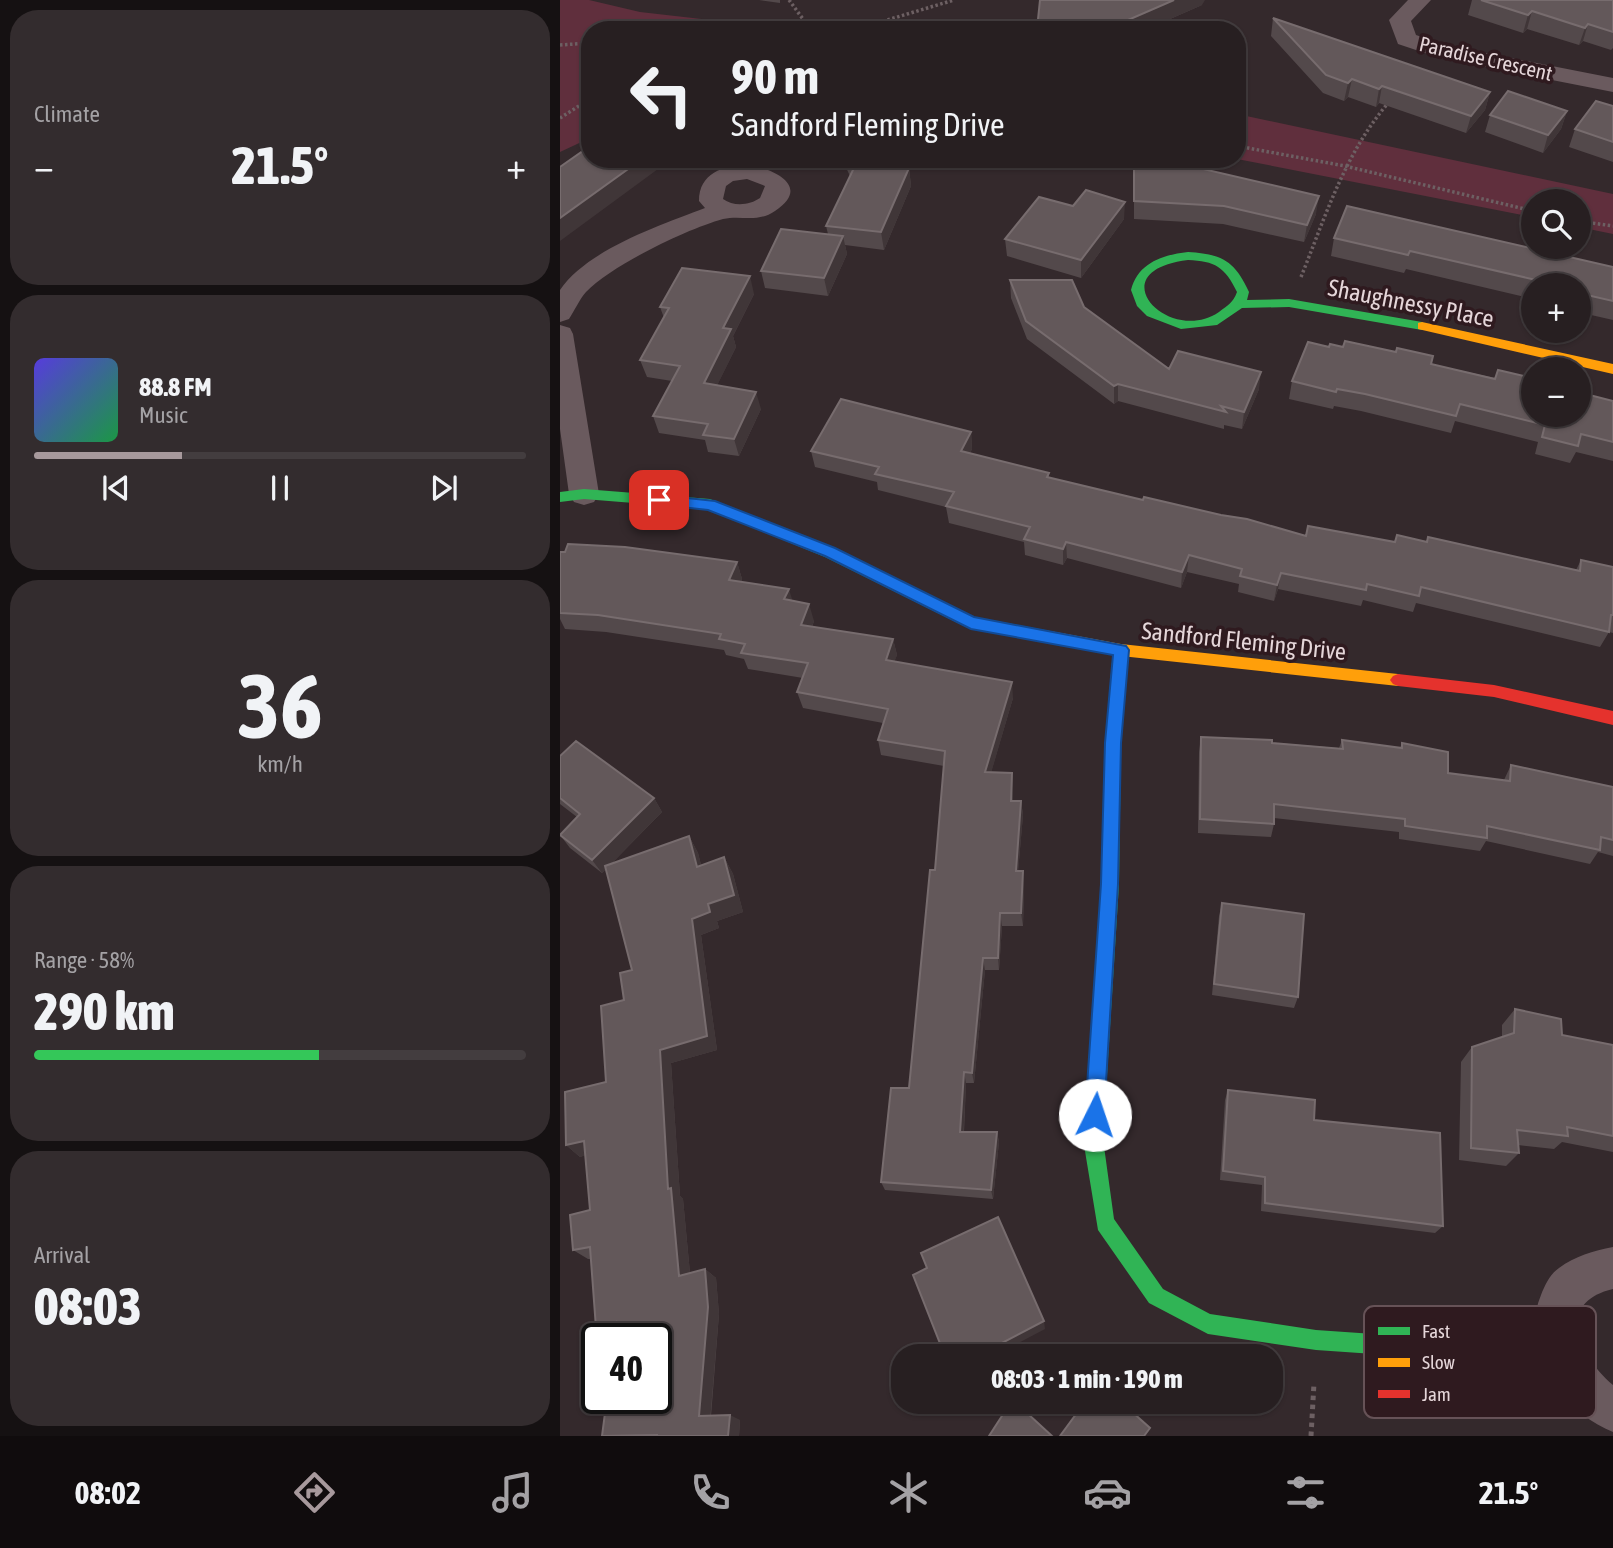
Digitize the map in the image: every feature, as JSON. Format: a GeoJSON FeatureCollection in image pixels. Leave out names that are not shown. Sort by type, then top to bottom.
{"type":"FeatureCollection","features":[{"type":"Feature","properties":{"kind":"street","name":"Paradise Crescent"},"geometry":{"type":"LineString","coordinates":[[1420,0],[1400,20],[1406,39],[1440,51],[1613,85]]}},
{"type":"Feature","properties":{"kind":"street"},"geometry":{"type":"LineString","coordinates":[[560,313],[578,284],[625,252],[723,211]]}},
{"type":"Feature","properties":{"kind":"street"},"geometry":{"type":"LineString","coordinates":[[1177,256],[1195,256],[1224,265],[1235,274],[1243,292],[1239,304],[1229,315],[1214,322],[1188,326],[1175,324],[1158,318],[1145,309],[1139,301],[1136,288],[1141,276],[1150,266],[1177,256]]}},
{"type":"Feature","properties":{"kind":"street","name":"Shaughnessy Place"},"geometry":{"type":"LineString","coordinates":[[1239,304],[1289,303],[1441,330],[1613,369]]}},
{"type":"Feature","properties":{"kind":"street"},"geometry":{"type":"LineString","coordinates":[[560,334],[572,495]]}},
{"type":"Feature","properties":{"kind":"street","name":"Sandford Fleming Drive"},"geometry":{"type":"LineString","coordinates":[[572,495],[710,504],[830,552],[971,623],[1121,650],[1494,691],[1613,718]]}},
{"type":"Feature","properties":{"kind":"street"},"geometry":{"type":"LineString","coordinates":[[1121,650],[1113,743],[1110,884],[1093,1139],[1105,1223],[1156,1296],[1208,1324],[1316,1340],[1364,1343]]}},
{"type":"Feature","properties":{"kind":"street"},"geometry":{"type":"LineString","coordinates":[[1559,1306],[1571,1283],[1590,1272],[1613,1268]]}},
{"type":"Feature","properties":{"kind":"street"},"geometry":{"type":"LineString","coordinates":[[1596,1397],[1613,1410]]}},
{"type":"Feature","properties":{"kind":"path"},"geometry":{"type":"LineString","coordinates":[[789,0],[804,21]]}},
{"type":"Feature","properties":{"kind":"path"},"geometry":{"type":"LineString","coordinates":[[883,21],[954,0]]}},
{"type":"Feature","properties":{"kind":"path"},"geometry":{"type":"LineString","coordinates":[[560,46],[581,44]]}},
{"type":"Feature","properties":{"kind":"path"},"geometry":{"type":"LineString","coordinates":[[1289,303],[1345,166],[1370,122],[1398,93]]}},
{"type":"Feature","properties":{"kind":"path"},"geometry":{"type":"LineString","coordinates":[[560,118],[581,105]]}},
{"type":"Feature","properties":{"kind":"path"},"geometry":{"type":"LineString","coordinates":[[1246,148],[1345,166],[1521,208]]}},
{"type":"Feature","properties":{"kind":"path"},"geometry":{"type":"LineString","coordinates":[[1591,223],[1613,226]]}},
{"type":"Feature","properties":{"kind":"path"},"geometry":{"type":"LineString","coordinates":[[1311,1436],[1316,1340]]}},
{"type":"Feature","properties":{"kind":"shaded area"},"geometry":{"type":"Polygon","coordinates":[[[560,0],[589,0],[640,12],[719,21],[581,21],[581,142],[560,152],[560,0]]]}},
{"type":"Feature","properties":{"kind":"shaded area"},"geometry":{"type":"Polygon","coordinates":[[[820,20],[824,21],[719,21],[820,20]]]}},
{"type":"Feature","properties":{"kind":"shaded area"},"geometry":{"type":"Polygon","coordinates":[[[1246,116],[1590,189],[1521,189],[1521,215],[1246,161],[1246,116]]]}},
{"type":"Feature","properties":{"kind":"shaded area"},"geometry":{"type":"Polygon","coordinates":[[[1591,189],[1613,194],[1613,234],[1591,229],[1591,189]]]}},
{"type":"Feature","properties":{"kind":"building"},"geometry":{"type":"Polygon","coordinates":[[[1040,0],[1174,0],[1126,21],[1038,21],[1040,0]]]}},
{"type":"Feature","properties":{"kind":"building"},"geometry":{"type":"Polygon","coordinates":[[[1481,0],[1613,0],[1613,32],[1588,24],[1585,28],[1532,11],[1528,15],[1481,0]]]}},
{"type":"Feature","properties":{"kind":"building"},"geometry":{"type":"Polygon","coordinates":[[[1273,18],[1490,92],[1471,116],[1382,86],[1379,89],[1352,79],[1348,83],[1326,75],[1273,18]]]}},
{"type":"Feature","properties":{"kind":"building"},"geometry":{"type":"Polygon","coordinates":[[[1508,91],[1567,111],[1548,135],[1490,115],[1508,91]]]}},
{"type":"Feature","properties":{"kind":"building"},"geometry":{"type":"Polygon","coordinates":[[[1596,101],[1613,106],[1613,142],[1575,129],[1596,101]]]}},
{"type":"Feature","properties":{"kind":"building"},"geometry":{"type":"Polygon","coordinates":[[[581,152],[581,168],[629,168],[560,218],[560,167],[581,152]]]}},
{"type":"Feature","properties":{"kind":"building"},"geometry":{"type":"Polygon","coordinates":[[[852,168],[909,168],[881,232],[826,226],[852,168]]]}},
{"type":"Feature","properties":{"kind":"building"},"geometry":{"type":"Polygon","coordinates":[[[1134,168],[1203,168],[1319,196],[1307,225],[1224,206],[1134,201],[1134,168]]]}},
{"type":"Feature","properties":{"kind":"building"},"geometry":{"type":"Polygon","coordinates":[[[1086,190],[1125,202],[1081,260],[1005,239],[1039,197],[1073,206],[1086,190]]]}},
{"type":"Feature","properties":{"kind":"building"},"geometry":{"type":"Polygon","coordinates":[[[1347,206],[1521,246],[1521,259],[1578,259],[1613,267],[1613,301],[1591,296],[1591,273],[1521,273],[1521,276],[1410,251],[1408,255],[1334,238],[1347,206]]]}},
{"type":"Feature","properties":{"kind":"building"},"geometry":{"type":"Polygon","coordinates":[[[781,229],[843,236],[824,278],[761,271],[781,229]]]}},
{"type":"Feature","properties":{"kind":"building"},"geometry":{"type":"Polygon","coordinates":[[[682,268],[750,276],[723,328],[731,329],[704,383],[756,392],[734,439],[703,435],[708,424],[653,416],[680,366],[640,360],[669,308],[660,307],[682,268]]]}},
{"type":"Feature","properties":{"kind":"building"},"geometry":{"type":"Polygon","coordinates":[[[1010,280],[1072,280],[1084,307],[1169,369],[1178,351],[1261,372],[1244,412],[1221,406],[1226,412],[1118,384],[1114,386],[1026,321],[1010,280]]]}},
{"type":"Feature","properties":{"kind":"building"},"geometry":{"type":"Polygon","coordinates":[[[1345,341],[1396,352],[1397,348],[1433,356],[1431,364],[1495,379],[1498,370],[1521,375],[1521,419],[1460,404],[1456,416],[1365,394],[1337,389],[1336,392],[1292,381],[1308,342],[1343,347],[1345,341]]]}},
{"type":"Feature","properties":{"kind":"building"},"geometry":{"type":"Polygon","coordinates":[[[1591,395],[1613,401],[1613,442],[1581,434],[1578,446],[1542,437],[1544,427],[1591,427],[1591,395]]]}},
{"type":"Feature","properties":{"kind":"building"},"geometry":{"type":"Polygon","coordinates":[[[841,399],[971,432],[961,451],[1049,473],[1047,477],[1143,500],[1144,497],[1247,519],[1306,536],[1308,526],[1395,542],[1397,535],[1427,542],[1428,537],[1580,571],[1581,560],[1613,567],[1613,615],[1609,632],[1421,587],[1419,596],[1367,584],[1366,590],[1281,573],[1277,585],[1240,576],[1242,569],[1189,555],[1182,572],[1066,542],[1063,549],[1024,539],[1030,527],[946,506],[954,492],[875,474],[879,467],[811,451],[841,399]]]}},
{"type":"Feature","properties":{"kind":"building"},"geometry":{"type":"Polygon","coordinates":[[[568,544],[625,547],[737,562],[729,580],[789,589],[784,599],[809,604],[801,625],[893,639],[886,660],[1012,682],[985,772],[1012,773],[1011,801],[1021,801],[1016,871],[1023,871],[1021,913],[1000,913],[998,958],[983,958],[972,1073],[964,1072],[960,1132],[997,1132],[991,1190],[881,1182],[891,1088],[909,1088],[930,870],[935,870],[945,751],[878,740],[888,709],[797,692],[808,663],[741,653],[745,644],[719,639],[721,634],[598,615],[560,613],[560,552],[565,552],[568,544]]]}},
{"type":"Feature","properties":{"kind":"building"},"geometry":{"type":"Polygon","coordinates":[[[1201,737],[1272,740],[1272,743],[1343,749],[1342,740],[1402,748],[1402,743],[1448,752],[1448,773],[1510,781],[1511,765],[1613,787],[1613,840],[1601,837],[1600,850],[1487,826],[1487,838],[1405,826],[1405,819],[1274,804],[1274,824],[1200,819],[1201,737]]]}},
{"type":"Feature","properties":{"kind":"building"},"geometry":{"type":"Polygon","coordinates":[[[576,741],[654,798],[592,860],[560,835],[580,814],[560,798],[560,756],[576,741]]]}},
{"type":"Feature","properties":{"kind":"building"},"geometry":{"type":"Polygon","coordinates":[[[689,836],[697,867],[724,857],[734,895],[708,904],[710,912],[692,919],[707,1036],[660,1050],[668,1189],[671,1188],[679,1276],[705,1269],[708,1307],[699,1416],[730,1415],[728,1436],[602,1436],[605,1414],[672,1414],[672,1323],[596,1323],[590,1247],[573,1250],[570,1215],[590,1210],[584,1141],[566,1145],[565,1092],[606,1082],[601,1006],[624,1000],[620,973],[632,970],[605,866],[689,836]]]}},
{"type":"Feature","properties":{"kind":"building"},"geometry":{"type":"Polygon","coordinates":[[[1222,903],[1304,914],[1298,997],[1214,984],[1222,903]]]}},
{"type":"Feature","properties":{"kind":"building"},"geometry":{"type":"Polygon","coordinates":[[[1515,1009],[1561,1019],[1562,1035],[1613,1045],[1613,1136],[1567,1127],[1568,1136],[1517,1130],[1519,1153],[1471,1148],[1472,1047],[1514,1033],[1515,1009]]]}},
{"type":"Feature","properties":{"kind":"building"},"geometry":{"type":"Polygon","coordinates":[[[1228,1090],[1315,1100],[1314,1120],[1440,1133],[1443,1226],[1265,1203],[1265,1177],[1223,1171],[1228,1090]]]}},
{"type":"Feature","properties":{"kind":"building"},"geometry":{"type":"Polygon","coordinates":[[[998,1217],[1044,1321],[1000,1344],[940,1344],[913,1275],[927,1268],[921,1253],[998,1217]]]}},
{"type":"Feature","properties":{"kind":"building"},"geometry":{"type":"Polygon","coordinates":[[[1003,1414],[1028,1414],[1052,1436],[989,1436],[1003,1414]]]}},
{"type":"Feature","properties":{"kind":"building"},"geometry":{"type":"Polygon","coordinates":[[[1076,1414],[1134,1414],[1150,1428],[1144,1436],[1060,1436],[1076,1414]]]}},
{"type":"Feature","properties":{"kind":"traffic: fast"},"geometry":{"type":"LineString","coordinates":[[1239,304],[1243,292],[1233,272],[1224,265],[1201,257],[1175,258],[1152,267],[1143,275],[1137,290],[1143,306],[1151,313],[1181,325],[1213,322],[1239,304],[1289,303],[1422,326]]}},
{"type":"Feature","properties":{"kind":"traffic: fast"},"geometry":{"type":"LineString","coordinates":[[560,497],[584,494],[710,504],[830,553],[971,623],[1050,637]]}},
{"type":"Feature","properties":{"kind":"traffic: fast"},"geometry":{"type":"LineString","coordinates":[[1121,650],[1113,743],[1110,884],[1093,1139],[1105,1223],[1156,1296],[1208,1324],[1316,1340],[1364,1343]]}},
{"type":"Feature","properties":{"kind":"traffic: slow"},"geometry":{"type":"LineString","coordinates":[[1422,326],[1613,369]]}},
{"type":"Feature","properties":{"kind":"traffic: slow"},"geometry":{"type":"LineString","coordinates":[[1050,637],[1121,650],[1398,680]]}},
{"type":"Feature","properties":{"kind":"traffic: jam"},"geometry":{"type":"LineString","coordinates":[[1398,680],[1494,691],[1613,718]]}},
{"type":"Feature","properties":{"kind":"route"},"geometry":{"type":"LineString","coordinates":[[659,500],[710,504],[830,552],[971,623],[1121,650],[1113,743],[1110,884],[1095,1115]]}}]}
